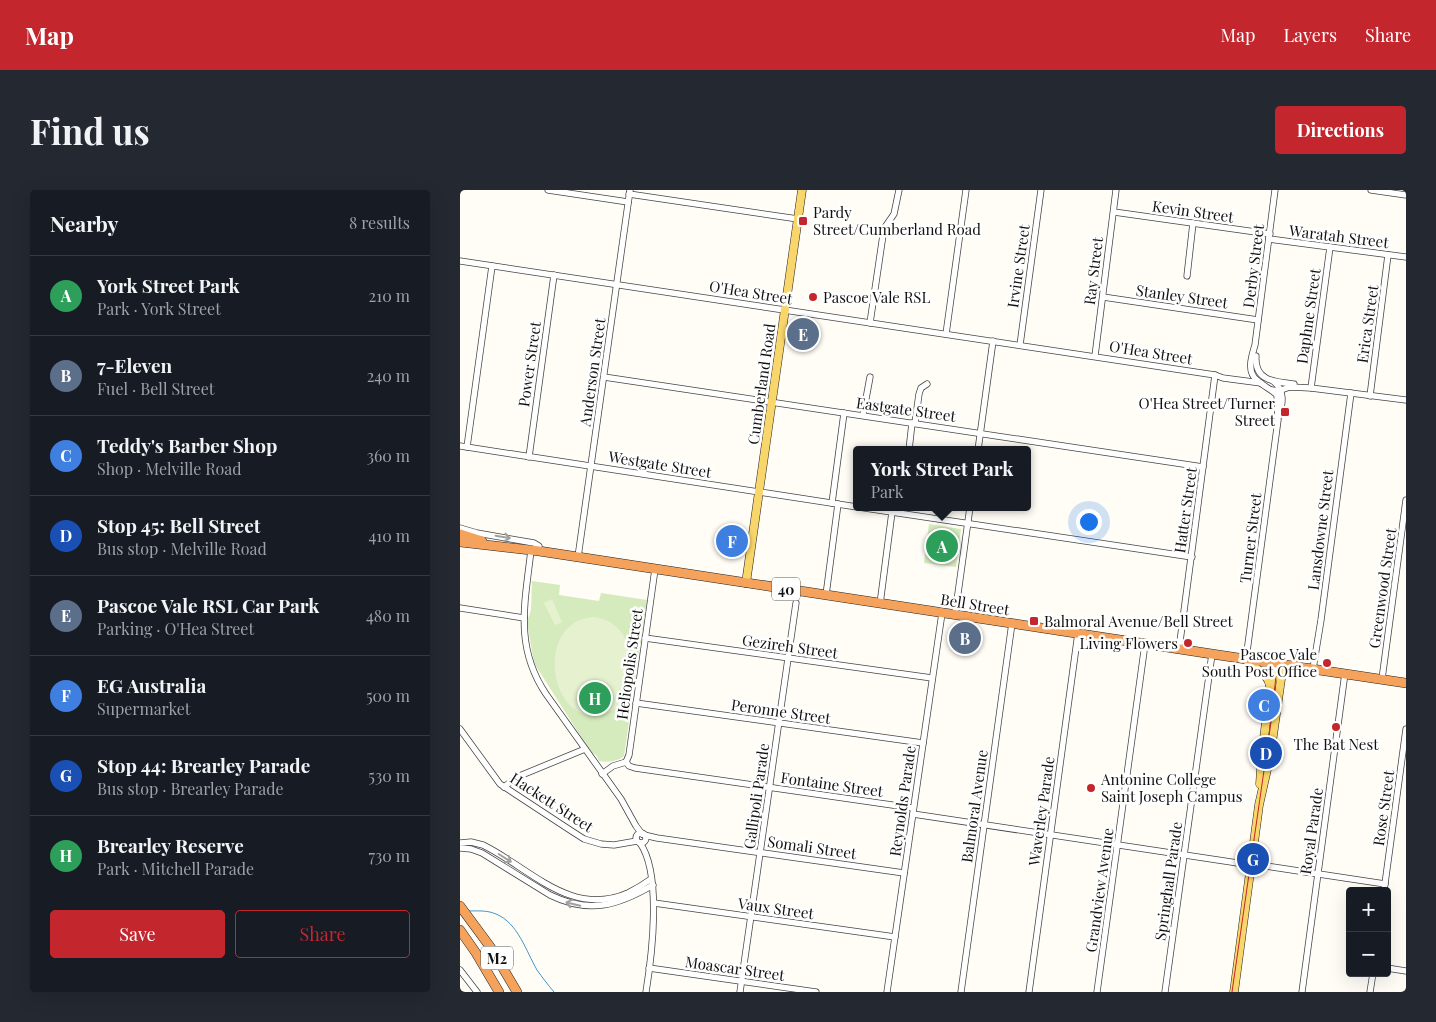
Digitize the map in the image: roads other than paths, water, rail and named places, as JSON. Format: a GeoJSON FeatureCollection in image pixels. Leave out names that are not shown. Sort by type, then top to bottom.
{"type":"FeatureCollection","features":[{"type":"Feature","properties":{"kind":"highway","name":"Bell Street"},"geometry":{"type":"LineString","coordinates":[[460,534],[494,545]]}},
{"type":"Feature","properties":{"kind":"highway","name":"Bell Street"},"geometry":{"type":"LineString","coordinates":[[460,542],[578,557],[1406,683]]}},
{"type":"Feature","properties":{"kind":"highway","name":"M2"},"geometry":{"type":"LineString","coordinates":[[460,906],[491,948],[517,992]]}},
{"type":"Feature","properties":{"kind":"highway","name":"M2"},"geometry":{"type":"LineString","coordinates":[[460,930],[476,952],[499,992]]}},
{"type":"Feature","properties":{"kind":"main road","name":"Cumberland Road"},"geometry":{"type":"LineString","coordinates":[[746,583],[802,190]]}},
{"type":"Feature","properties":{"kind":"main road"},"geometry":{"type":"LineString","coordinates":[[1246,659],[1251,665],[1266,675],[1271,688]]}},
{"type":"Feature","properties":{"kind":"main road"},"geometry":{"type":"LineString","coordinates":[[1234,992],[1259,806],[1262,755],[1271,688],[1280,664]]}},
{"type":"Feature","properties":{"kind":"main road"},"geometry":{"type":"LineString","coordinates":[[1259,806],[1270,756],[1280,664]]}},
{"type":"Feature","properties":{"kind":"street"},"geometry":{"type":"LineString","coordinates":[[548,190],[628,202]]}},
{"type":"Feature","properties":{"kind":"street"},"geometry":{"type":"LineString","coordinates":[[870,323],[883,235],[885,227],[894,214],[899,190]]}},
{"type":"Feature","properties":{"kind":"street"},"geometry":{"type":"LineString","coordinates":[[946,334],[966,190]]}},
{"type":"Feature","properties":{"kind":"street","name":"Irvine Street"},"geometry":{"type":"LineString","coordinates":[[1020,345],[1041,190]]}},
{"type":"Feature","properties":{"kind":"street","name":"Ray Street"},"geometry":{"type":"LineString","coordinates":[[1095,356],[1116,190]]}},
{"type":"Feature","properties":{"kind":"street","name":"Derby Street"},"geometry":{"type":"LineString","coordinates":[[1252,375],[1251,363],[1275,190]]}},
{"type":"Feature","properties":{"kind":"street"},"geometry":{"type":"LineString","coordinates":[[1371,190],[1406,195]]}},
{"type":"Feature","properties":{"kind":"street"},"geometry":{"type":"LineString","coordinates":[[630,192],[798,219]]}},
{"type":"Feature","properties":{"kind":"street","name":"Anderson Street"},"geometry":{"type":"LineString","coordinates":[[578,557],[630,192]]}},
{"type":"Feature","properties":{"kind":"street","name":"Kevin Street"},"geometry":{"type":"LineString","coordinates":[[1114,212],[1269,237]]}},
{"type":"Feature","properties":{"kind":"street"},"geometry":{"type":"LineString","coordinates":[[1187,276],[1193,224]]}},
{"type":"Feature","properties":{"kind":"street","name":"Waratah Street"},"geometry":{"type":"LineString","coordinates":[[1269,237],[1406,257]]}},
{"type":"Feature","properties":{"kind":"street","name":"Daphne Street"},"geometry":{"type":"LineString","coordinates":[[1311,388],[1330,247]]}},
{"type":"Feature","properties":{"kind":"street","name":"Erica Street"},"geometry":{"type":"LineString","coordinates":[[1370,396],[1388,255]]}},
{"type":"Feature","properties":{"kind":"street","name":"O'Hea Street"},"geometry":{"type":"LineString","coordinates":[[460,261],[1095,356],[1216,375],[1223,378],[1263,380],[1260,374],[1242,377],[1224,374],[1216,375]]}},
{"type":"Feature","properties":{"kind":"street"},"geometry":{"type":"LineString","coordinates":[[463,446],[492,266]]}},
{"type":"Feature","properties":{"kind":"street","name":"Power Street"},"geometry":{"type":"LineString","coordinates":[[529,457],[554,275]]}},
{"type":"Feature","properties":{"kind":"street","name":"Stanley Street"},"geometry":{"type":"LineString","coordinates":[[1103,297],[1258,320]]}},
{"type":"Feature","properties":{"kind":"street"},"geometry":{"type":"LineString","coordinates":[[978,446],[993,341]]}},
{"type":"Feature","properties":{"kind":"street","name":"Derby Street"},"geometry":{"type":"LineString","coordinates":[[1255,344],[1256,366],[1263,380]]}},
{"type":"Feature","properties":{"kind":"street","name":"Hatter Street"},"geometry":{"type":"LineString","coordinates":[[1179,649],[1216,375]]}},
{"type":"Feature","properties":{"kind":"street","name":"Eastgate Street"},"geometry":{"type":"LineString","coordinates":[[604,377],[1203,467]]}},
{"type":"Feature","properties":{"kind":"street"},"geometry":{"type":"LineString","coordinates":[[863,415],[870,377]]}},
{"type":"Feature","properties":{"kind":"street"},"geometry":{"type":"LineString","coordinates":[[1263,380],[1311,388]]}},
{"type":"Feature","properties":{"kind":"street"},"geometry":{"type":"LineString","coordinates":[[1263,380],[1271,390],[1276,391],[1290,387],[1311,388],[1406,400]]}},
{"type":"Feature","properties":{"kind":"street"},"geometry":{"type":"LineString","coordinates":[[1273,382],[1281,390]]}},
{"type":"Feature","properties":{"kind":"street"},"geometry":{"type":"LineString","coordinates":[[910,446],[919,394],[921,388],[927,384]]}},
{"type":"Feature","properties":{"kind":"street","name":"Turner Street"},"geometry":{"type":"LineString","coordinates":[[1271,390],[1278,398],[1278,420]]}},
{"type":"Feature","properties":{"kind":"street","name":"Turner Street"},"geometry":{"type":"LineString","coordinates":[[1246,659],[1281,408],[1281,390]]}},
{"type":"Feature","properties":{"kind":"street","name":"Lansdowne Street"},"geometry":{"type":"LineString","coordinates":[[1313,669],[1350,393]]}},
{"type":"Feature","properties":{"kind":"street"},"geometry":{"type":"LineString","coordinates":[[826,595],[844,413]]}},
{"type":"Feature","properties":{"kind":"street","name":"Westgate Street"},"geometry":{"type":"LineString","coordinates":[[463,446],[853,506]]}},
{"type":"Feature","properties":{"kind":"street","name":"Greenwood Street"},"geometry":{"type":"LineString","coordinates":[[1382,679],[1406,500]]}},
{"type":"Feature","properties":{"kind":"street","name":"Westgate Street"},"geometry":{"type":"LineString","coordinates":[[885,511],[896,511]]}},
{"type":"Feature","properties":{"kind":"street","name":"Westgate Street"},"geometry":{"type":"LineString","coordinates":[[905,511],[968,524],[1192,557]]}},
{"type":"Feature","properties":{"kind":"street"},"geometry":{"type":"LineString","coordinates":[[956,615],[970,511]]}},
{"type":"Feature","properties":{"kind":"street"},"geometry":{"type":"LineString","coordinates":[[880,604],[892,512]]}},
{"type":"Feature","properties":{"kind":"street","name":"Bell Street"},"geometry":{"type":"LineString","coordinates":[[460,528],[534,542],[539,546],[535,551]]}},
{"type":"Feature","properties":{"kind":"street"},"geometry":{"type":"LineString","coordinates":[[535,551],[524,618],[526,647],[536,677],[626,808],[636,826],[648,859],[654,903],[646,992]]}},
{"type":"Feature","properties":{"kind":"street","name":"Heliopolis Street"},"geometry":{"type":"LineString","coordinates":[[626,762],[629,755],[655,569]]}},
{"type":"Feature","properties":{"kind":"street","name":"Gallipoli Parade"},"geometry":{"type":"LineString","coordinates":[[740,992],[796,603]]}},
{"type":"Feature","properties":{"kind":"street"},"geometry":{"type":"LineString","coordinates":[[460,608],[524,618]]}},
{"type":"Feature","properties":{"kind":"street","name":"Reynolds Parade"},"geometry":{"type":"LineString","coordinates":[[887,992],[942,613]]}},
{"type":"Feature","properties":{"kind":"street","name":"Balmoral Avenue"},"geometry":{"type":"LineString","coordinates":[[961,992],[1012,623]]}},
{"type":"Feature","properties":{"kind":"street","name":"Waverley Parade"},"geometry":{"type":"LineString","coordinates":[[1029,992],[1078,634]]}},
{"type":"Feature","properties":{"kind":"street","name":"Gezireh Street"},"geometry":{"type":"LineString","coordinates":[[645,638],[932,678]]}},
{"type":"Feature","properties":{"kind":"street","name":"Grandview Avenue"},"geometry":{"type":"LineString","coordinates":[[1097,992],[1145,644]]}},
{"type":"Feature","properties":{"kind":"street","name":"Springhall Parade"},"geometry":{"type":"LineString","coordinates":[[1166,992],[1212,654]]}},
{"type":"Feature","properties":{"kind":"street","name":"Royal Parade"},"geometry":{"type":"LineString","coordinates":[[1302,992],[1345,674]]}},
{"type":"Feature","properties":{"kind":"street","name":"Peronne Street"},"geometry":{"type":"LineString","coordinates":[[636,703],[923,743]]}},
{"type":"Feature","properties":{"kind":"street","name":"Hackett Street"},"geometry":{"type":"LineString","coordinates":[[460,729],[504,787],[584,839],[607,845],[641,838]]}},
{"type":"Feature","properties":{"kind":"street","name":"Rose Street"},"geometry":{"type":"LineString","coordinates":[[1384,887],[1406,729]]}},
{"type":"Feature","properties":{"kind":"street"},"geometry":{"type":"LineString","coordinates":[[504,787],[517,777],[585,749]]}},
{"type":"Feature","properties":{"kind":"street"},"geometry":{"type":"LineString","coordinates":[[602,774],[613,766],[626,762]]}},
{"type":"Feature","properties":{"kind":"street","name":"Fontaine Street"},"geometry":{"type":"LineString","coordinates":[[626,762],[630,767],[635,768],[769,787],[984,824],[1318,874],[1379,887]]}},
{"type":"Feature","properties":{"kind":"street","name":"Somali Street"},"geometry":{"type":"LineString","coordinates":[[641,838],[658,838],[904,873]]}},
{"type":"Feature","properties":{"kind":"street"},"geometry":{"type":"LineString","coordinates":[[460,843],[471,842],[484,845],[558,891],[584,899],[599,900],[622,895],[652,882]]}},
{"type":"Feature","properties":{"kind":"street"},"geometry":{"type":"LineString","coordinates":[[460,848],[482,853],[550,895],[577,905],[594,906],[617,902],[633,896],[652,882]]}},
{"type":"Feature","properties":{"kind":"street","name":"Vaux Street"},"geometry":{"type":"LineString","coordinates":[[654,903],[895,937]]}},
{"type":"Feature","properties":{"kind":"street","name":"Moascar Street"},"geometry":{"type":"LineString","coordinates":[[649,968],[816,992]]}},
{"type":"Feature","properties":{"kind":"street"},"geometry":{"type":"LineString","coordinates":[[1391,969],[1406,971]]}},
{"type":"Feature","properties":{"kind":"street"},"geometry":{"type":"LineString","coordinates":[[460,970],[477,992]]}},
{"type":"Feature","properties":{"kind":"street"},"geometry":{"type":"LineString","coordinates":[[1370,992],[1372,977]]}},
{"type":"Feature","properties":{"kind":"waterway"},"geometry":{"type":"LineString","coordinates":[[468,911],[493,913],[504,918],[521,938],[537,970],[554,992]]}},
{"type":"Feature","properties":{"kind":"tram line"},"geometry":{"type":"LineString","coordinates":[[1232,992],[1276,676]]}},
{"type":"Feature","properties":{"kind":"place","name":"Pardy Street/Cumberland Road"},"geometry":{"type":"Point","coordinates":[803,221]}},
{"type":"Feature","properties":{"kind":"place","name":"Pascoe Vale RSL"},"geometry":{"type":"Point","coordinates":[813,297]}},
{"type":"Feature","properties":{"kind":"place","name":"Pascoe Vale RSL Car Park"},"geometry":{"type":"Point","coordinates":[803,334]}},
{"type":"Feature","properties":{"kind":"place","name":"O'Hea Street/Turner Street"},"geometry":{"type":"Point","coordinates":[1285,412]}},
{"type":"Feature","properties":{"kind":"place","name":"EG Australia"},"geometry":{"type":"Point","coordinates":[732,541]}},
{"type":"Feature","properties":{"kind":"place","name":"York Street Park"},"geometry":{"type":"Point","coordinates":[942,546]}},
{"type":"Feature","properties":{"kind":"place","name":"Balmoral Avenue/Bell Street"},"geometry":{"type":"Point","coordinates":[1034,621]}},
{"type":"Feature","properties":{"kind":"place","name":"7-Eleven"},"geometry":{"type":"Point","coordinates":[965,638]}},
{"type":"Feature","properties":{"kind":"place","name":"Living Flowers"},"geometry":{"type":"Point","coordinates":[1188,643]}},
{"type":"Feature","properties":{"kind":"place","name":"Pascoe Vale South Post Office"},"geometry":{"type":"Point","coordinates":[1327,663]}},
{"type":"Feature","properties":{"kind":"place","name":"Brearley Reserve"},"geometry":{"type":"Point","coordinates":[595,698]}},
{"type":"Feature","properties":{"kind":"place","name":"Teddy's Barber Shop"},"geometry":{"type":"Point","coordinates":[1264,705]}},
{"type":"Feature","properties":{"kind":"place","name":"The Bat Nest"},"geometry":{"type":"Point","coordinates":[1336,727]}},
{"type":"Feature","properties":{"kind":"place","name":"Stop 45: Bell Street"},"geometry":{"type":"Point","coordinates":[1266,753]}},
{"type":"Feature","properties":{"kind":"place","name":"Antonine College Saint Joseph Campus"},"geometry":{"type":"Point","coordinates":[1091,788]}},
{"type":"Feature","properties":{"kind":"place","name":"Stop 44: Brearley Parade"},"geometry":{"type":"Point","coordinates":[1253,859]}}]}
